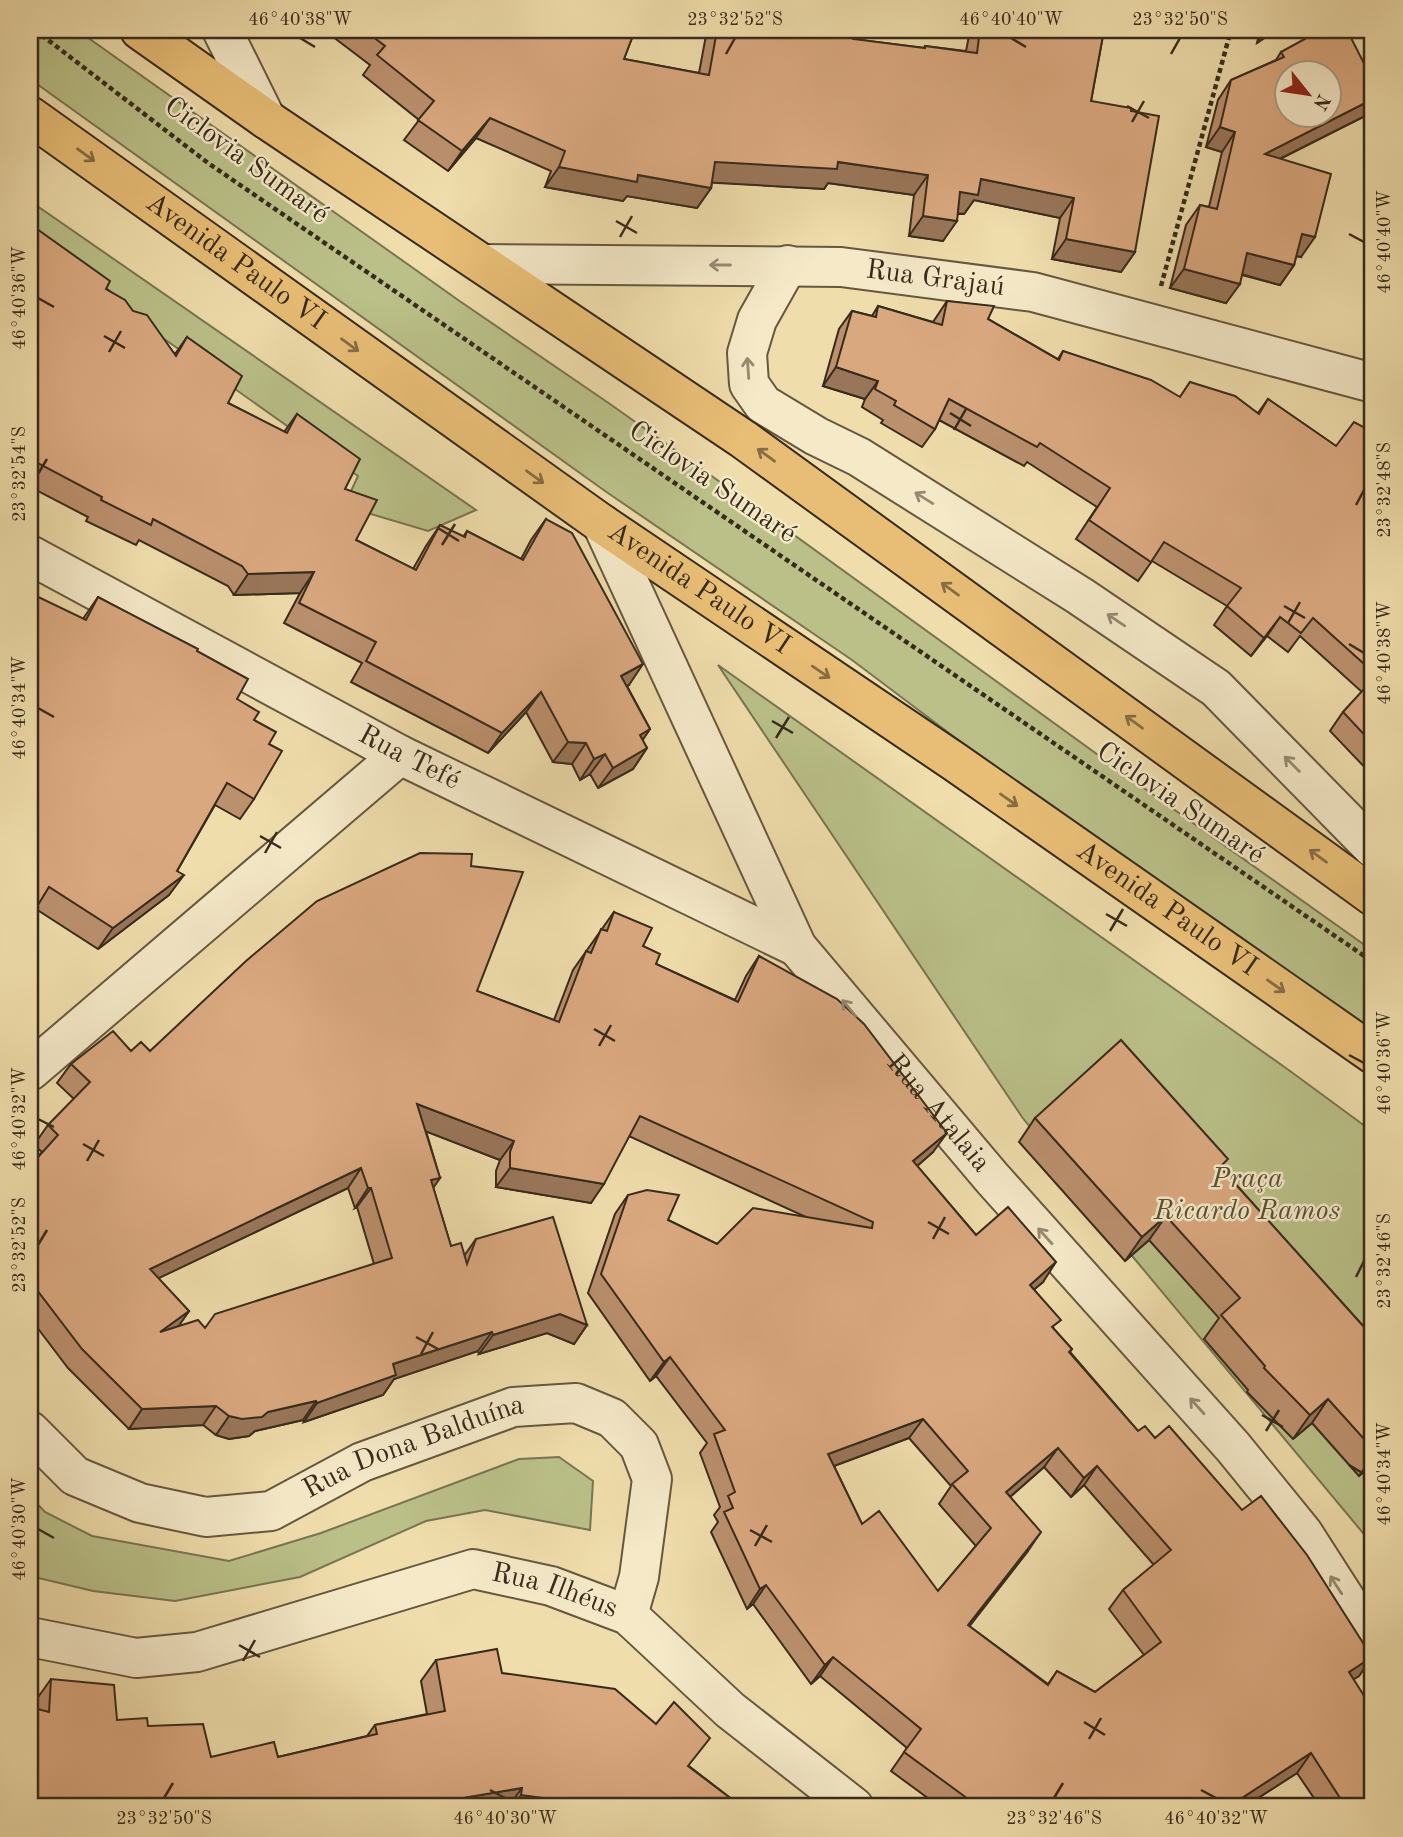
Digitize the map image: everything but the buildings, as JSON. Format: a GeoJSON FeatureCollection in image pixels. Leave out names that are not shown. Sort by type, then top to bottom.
{"type":"FeatureCollection","features":[{"type":"Feature","properties":{"kind":"main road"},"geometry":{"type":"LineString","coordinates":[[140,30],[266,119],[743,439],[1373,896]]}},
{"type":"Feature","properties":{"kind":"main road","name":"Avenida Paulo VI"},"geometry":{"type":"LineString","coordinates":[[30,116],[602,524],[955,762],[1373,1054]]}},
{"type":"Feature","properties":{"kind":"street"},"geometry":{"type":"LineString","coordinates":[[222,30],[266,119]]}},
{"type":"Feature","properties":{"kind":"street","name":"Rua Grajaú"},"geometry":{"type":"LineString","coordinates":[[484,264],[841,267],[1033,292],[1373,383]]}},
{"type":"Feature","properties":{"kind":"street"},"geometry":{"type":"LineString","coordinates":[[788,265],[757,320],[747,353],[749,384],[763,404],[816,436],[859,457],[1080,596],[1216,688],[1373,848]]}},
{"type":"Feature","properties":{"kind":"street","name":"Rua Atalaia"},"geometry":{"type":"LineString","coordinates":[[602,524],[797,947],[992,1178],[1233,1447],[1303,1533],[1373,1642]]}},
{"type":"Feature","properties":{"kind":"street","name":"Rua Tefé"},"geometry":{"type":"LineString","coordinates":[[30,555],[400,755],[797,947]]}},
{"type":"Feature","properties":{"kind":"street"},"geometry":{"type":"LineString","coordinates":[[30,1071],[400,755]]}},
{"type":"Feature","properties":{"kind":"street","name":"Rua Dona Balduína"},"geometry":{"type":"LineString","coordinates":[[30,1431],[75,1476],[139,1503],[206,1517],[271,1511],[362,1462],[513,1407],[576,1404],[612,1418],[639,1445],[652,1479],[639,1577],[628,1615]]}},
{"type":"Feature","properties":{"kind":"street","name":"Rua Ilhéus"},"geometry":{"type":"LineString","coordinates":[[30,1637],[136,1658],[197,1652],[473,1569],[551,1586],[628,1615],[730,1710],[854,1807]]}},
{"type":"Feature","properties":{"kind":"path","name":"Ciclovia Sumaré"},"geometry":{"type":"LineString","coordinates":[[35,30],[208,163],[1373,962]]}},
{"type":"Feature","properties":{"kind":"path"},"geometry":{"type":"LineString","coordinates":[[1150,324],[1231,30]]}},
{"type":"Feature","properties":{"kind":"green space"},"geometry":{"type":"Polygon","coordinates":[[[30,30],[77,30],[761,511],[1373,951],[1373,1035],[1095,843],[852,660],[605,491],[30,79],[30,30]]]}},
{"type":"Feature","properties":{"kind":"green space"},"geometry":{"type":"Polygon","coordinates":[[[30,201],[476,510],[428,531],[344,506],[358,476],[30,244],[30,201]]]}},
{"type":"Feature","properties":{"kind":"green space","name":"Praça Ricardo Ramos"},"geometry":{"type":"Polygon","coordinates":[[[718,665],[1373,1132],[1373,1545],[1133,1257],[1022,1117],[718,665]]]}},
{"type":"Feature","properties":{"kind":"green space"},"geometry":{"type":"Polygon","coordinates":[[[559,1457],[593,1481],[590,1530],[485,1510],[426,1521],[300,1577],[175,1601],[93,1591],[30,1576],[30,1496],[45,1512],[92,1536],[229,1561],[321,1533],[519,1459],[559,1457]]]}}]}
